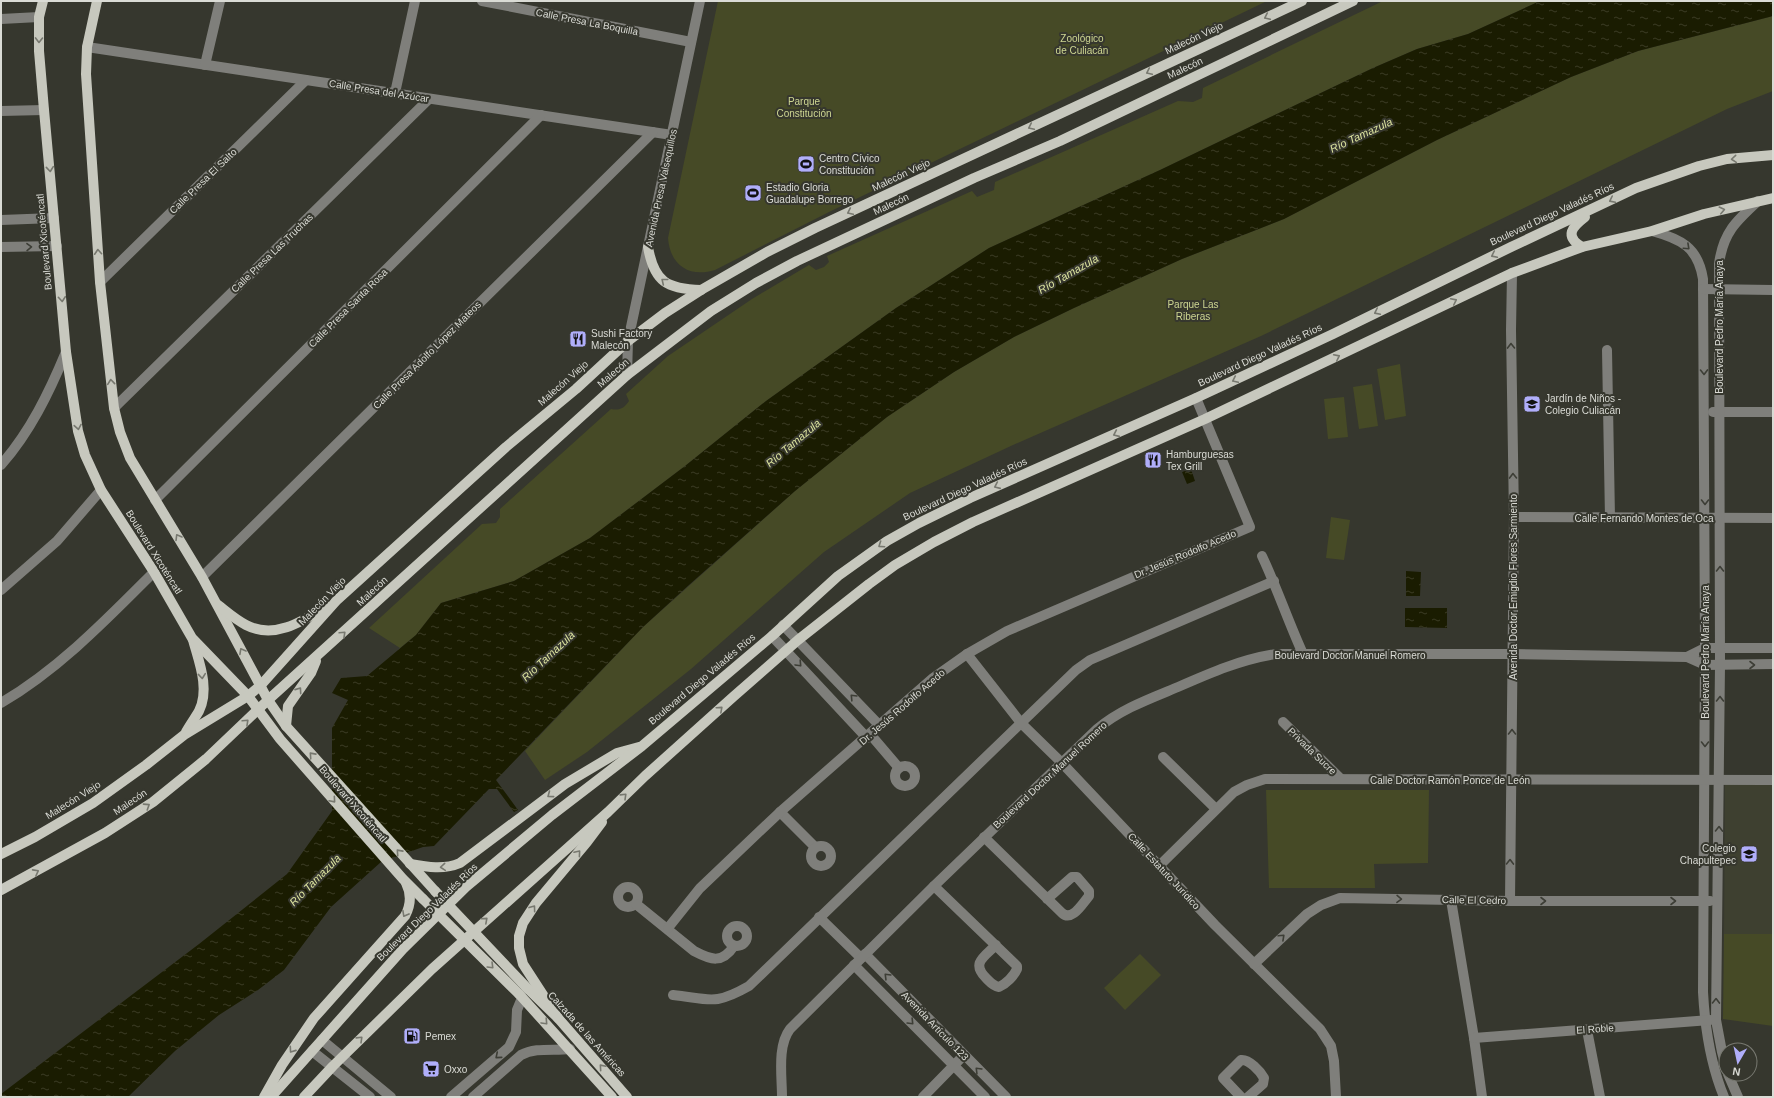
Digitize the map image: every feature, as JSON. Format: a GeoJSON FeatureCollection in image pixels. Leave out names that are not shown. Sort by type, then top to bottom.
{"type":"FeatureCollection","features":[{"type":"Feature","properties":{"kind":"main road","name":"Boulevard Xicoténcatl"},"geometry":{"type":"LineString","coordinates":[[43,1],[39,17],[39,51],[44,110],[66,352],[78,431],[84,455],[101,490],[154,572],[192,638],[248,696],[280,739],[402,878],[520,996]]}},
{"type":"Feature","properties":{"kind":"main road","name":"Boulevard Xicoténcatl"},"geometry":{"type":"LineString","coordinates":[[97,1],[87,47],[86,74],[100,282],[114,408],[120,432],[130,458],[202,577],[268,700],[288,728],[410,864],[528,988]]}},
{"type":"Feature","properties":{"kind":"main road","name":"Malecón Viejo"},"geometry":{"type":"LineString","coordinates":[[1,854],[35,837],[94,803],[184,735],[248,696],[261,685],[337,600],[506,448],[576,389],[628,341],[665,313],[701,290],[767,252],[815,228],[1302,1]]}},
{"type":"Feature","properties":{"kind":"main road","name":"Malecón"},"geometry":{"type":"LineString","coordinates":[[1,890],[105,833],[153,802],[206,759],[268,700],[318,657],[627,375],[711,311],[756,283],[796,261],[974,178],[1060,141],[1353,1]]}},
{"type":"Feature","properties":{"kind":"main road","name":"Boulevard Diego Valadés Ríos"},"geometry":{"type":"LineString","coordinates":[[271,1097],[403,949],[466,887],[552,815],[641,747],[772,636],[838,576],[887,541],[919,523],[970,498],[1196,398],[1333,334],[1511,246],[1596,208],[1636,188],[1699,166],[1727,159],[1773,155]]}},
{"type":"Feature","properties":{"kind":"main road"},"geometry":{"type":"LineString","coordinates":[[304,1097],[342,1056],[432,969],[608,812],[680,744],[798,640],[895,565],[934,542],[973,522],[1205,419],[1512,273],[1582,248],[1652,231],[1704,214],[1773,198]]}},
{"type":"Feature","properties":{"kind":"main road"},"geometry":{"type":"LineString","coordinates":[[1582,248],[1572,236],[1573,229],[1596,208]]}},
{"type":"Feature","properties":{"kind":"main road"},"geometry":{"type":"LineString","coordinates":[[648,247],[653,268],[664,282],[677,288],[701,290]]}},
{"type":"Feature","properties":{"kind":"main road"},"geometry":{"type":"LineString","coordinates":[[216,603],[246,626],[264,631],[282,630],[302,622],[337,600]]}},
{"type":"Feature","properties":{"kind":"main road"},"geometry":{"type":"LineString","coordinates":[[184,735],[200,710],[204,692],[202,670],[192,638]]}},
{"type":"Feature","properties":{"kind":"main road"},"geometry":{"type":"LineString","coordinates":[[288,728],[288,706],[311,672],[318,657]]}},
{"type":"Feature","properties":{"kind":"main road"},"geometry":{"type":"LineString","coordinates":[[410,864],[434,868],[450,867],[460,863],[565,784],[582,773],[617,753],[641,747]]}},
{"type":"Feature","properties":{"kind":"main road"},"geometry":{"type":"LineString","coordinates":[[558,1018],[524,964],[519,948],[519,936],[523,924],[536,903],[591,837],[608,812]]}},
{"type":"Feature","properties":{"kind":"main road"},"geometry":{"type":"LineString","coordinates":[[264,1097],[282,1065],[314,1018],[405,916],[409,906],[410,894],[402,878]]}},
{"type":"Feature","properties":{"kind":"main road","name":"Calzada de las Américas"},"geometry":{"type":"LineString","coordinates":[[528,988],[558,1018],[627,1097]]}},
{"type":"Feature","properties":{"kind":"main road"},"geometry":{"type":"LineString","coordinates":[[520,996],[570,1049],[612,1097]]}},
{"type":"Feature","properties":{"kind":"street"},"geometry":{"type":"LineString","coordinates":[[206,65],[220,1]]}},
{"type":"Feature","properties":{"kind":"street"},"geometry":{"type":"LineString","coordinates":[[395,93],[415,1]]}},
{"type":"Feature","properties":{"kind":"street","name":"Calle Presa La Boquilla"},"geometry":{"type":"LineString","coordinates":[[482,1],[692,42]]}},
{"type":"Feature","properties":{"kind":"street","name":"Avenida Presa Valsequillos"},"geometry":{"type":"LineString","coordinates":[[627,375],[628,341],[700,1]]}},
{"type":"Feature","properties":{"kind":"street"},"geometry":{"type":"LineString","coordinates":[[1,19],[39,17]]}},
{"type":"Feature","properties":{"kind":"street","name":"Calle Presa del Azúcar"},"geometry":{"type":"LineString","coordinates":[[87,47],[672,135]]}},
{"type":"Feature","properties":{"kind":"street","name":"Calle Presa El Salto"},"geometry":{"type":"LineString","coordinates":[[100,282],[306,80]]}},
{"type":"Feature","properties":{"kind":"street","name":"Calle Presa Las Truchas"},"geometry":{"type":"LineString","coordinates":[[114,408],[429,99]]}},
{"type":"Feature","properties":{"kind":"street"},"geometry":{"type":"LineString","coordinates":[[1,111],[44,110]]}},
{"type":"Feature","properties":{"kind":"street","name":"Calle Presa Santa Rosa"},"geometry":{"type":"LineString","coordinates":[[155,500],[541,115]]}},
{"type":"Feature","properties":{"kind":"street","name":"Calle Presa Adolfo López Mateos"},"geometry":{"type":"LineString","coordinates":[[202,577],[653,132]]}},
{"type":"Feature","properties":{"kind":"street","name":"Boulevard Pedro María Anaya"},"geometry":{"type":"LineString","coordinates":[[1720,1042],[1716,1020],[1720,779],[1718,264],[1723,243],[1736,222],[1758,201]]}},
{"type":"Feature","properties":{"kind":"street"},"geometry":{"type":"LineString","coordinates":[[1,220],[54,218]]}},
{"type":"Feature","properties":{"kind":"street","name":"Boulevard Pedro María Anaya"},"geometry":{"type":"LineString","coordinates":[[1652,231],[1678,239],[1690,248],[1702,270],[1705,412],[1704,1021],[1713,1067],[1724,1097]]}},
{"type":"Feature","properties":{"kind":"street"},"geometry":{"type":"LineString","coordinates":[[1,247],[57,246]]}},
{"type":"Feature","properties":{"kind":"street","name":"Avenida Doctor Emigdio Flores Sarmiento"},"geometry":{"type":"LineString","coordinates":[[1510,901],[1514,517],[1511,330],[1512,273]]}},
{"type":"Feature","properties":{"kind":"street"},"geometry":{"type":"LineString","coordinates":[[1703,289],[1773,290]]}},
{"type":"Feature","properties":{"kind":"street"},"geometry":{"type":"LineString","coordinates":[[1607,350],[1610,518]]}},
{"type":"Feature","properties":{"kind":"street"},"geometry":{"type":"LineString","coordinates":[[1,465],[13,451],[35,418],[66,352]]}},
{"type":"Feature","properties":{"kind":"street"},"geometry":{"type":"LineString","coordinates":[[1196,398],[1205,419]]}},
{"type":"Feature","properties":{"kind":"street"},"geometry":{"type":"LineString","coordinates":[[1705,412],[1773,412]]}},
{"type":"Feature","properties":{"kind":"street","name":"Dr. Jesús Rodolfo Acedo"},"geometry":{"type":"LineString","coordinates":[[668,928],[700,888],[780,812],[933,678],[967,654],[1007,631],[1250,527],[1205,419]]}},
{"type":"Feature","properties":{"kind":"street"},"geometry":{"type":"LineString","coordinates":[[1,590],[57,541],[101,490]]}},
{"type":"Feature","properties":{"kind":"street","name":"Calle Fernando Montes de Oca"},"geometry":{"type":"LineString","coordinates":[[1514,517],[1773,518]]}},
{"type":"Feature","properties":{"kind":"street"},"geometry":{"type":"LineString","coordinates":[[1262,556],[1274,581],[1303,654]]}},
{"type":"Feature","properties":{"kind":"street"},"geometry":{"type":"LineString","coordinates":[[1,703],[40,677],[91,635],[154,572]]}},
{"type":"Feature","properties":{"kind":"street"},"geometry":{"type":"LineString","coordinates":[[673,995],[715,1000],[726,998],[749,986],[1076,670],[1090,660],[1274,581]]}},
{"type":"Feature","properties":{"kind":"street"},"geometry":{"type":"LineString","coordinates":[[783,625],[880,726]]}},
{"type":"Feature","properties":{"kind":"street"},"geometry":{"type":"LineString","coordinates":[[772,636],[898,768]]}},
{"type":"Feature","properties":{"kind":"street","name":"Boulevard Doctor Manuel Romero"},"geometry":{"type":"LineString","coordinates":[[1687,657],[1705,648],[1773,648]]}},
{"type":"Feature","properties":{"kind":"street","name":"Calle Estatuto Jurídico"},"geometry":{"type":"LineString","coordinates":[[967,654],[1021,723],[1062,763],[1160,865],[1215,925],[1320,1029],[1330,1046],[1334,1061],[1336,1097]]}},
{"type":"Feature","properties":{"kind":"street","name":"Boulevard Doctor Manuel Romero"},"geometry":{"type":"LineString","coordinates":[[782,1097],[783,1049],[786,1034],[803,1015],[984,837],[1112,717],[1130,707],[1211,673],[1256,657],[1276,654],[1512,654],[1687,657],[1705,665],[1773,664]]}},
{"type":"Feature","properties":{"kind":"street","name":"Privada Sucre"},"geometry":{"type":"LineString","coordinates":[[1283,722],[1341,779]]}},
{"type":"Feature","properties":{"kind":"street"},"geometry":{"type":"LineString","coordinates":[[1163,757],[1216,809]]}},
{"type":"Feature","properties":{"kind":"street","name":"Calle Doctor Ramón Ponce de León"},"geometry":{"type":"LineString","coordinates":[[1160,865],[1234,792],[1247,784],[1264,779],[1511,781],[1705,779],[1773,780]]}},
{"type":"Feature","properties":{"kind":"street"},"geometry":{"type":"LineString","coordinates":[[780,812],[815,847]]}},
{"type":"Feature","properties":{"kind":"street"},"geometry":{"type":"LineString","coordinates":[[984,837],[1047,899],[1062,913],[1068,916],[1073,914],[1089,896],[1088,888],[1077,877],[1070,878],[1047,899]]}},
{"type":"Feature","properties":{"kind":"street"},"geometry":{"type":"LineString","coordinates":[[934,886],[996,945],[1016,966],[1016,973],[999,987],[992,985],[979,971],[978,967],[980,962],[996,945]]}},
{"type":"Feature","properties":{"kind":"street","name":"Calle El Cedro"},"geometry":{"type":"LineString","coordinates":[[1254,964],[1307,914],[1321,905],[1340,898],[1510,901],[1718,901]]}},
{"type":"Feature","properties":{"kind":"street"},"geometry":{"type":"LineString","coordinates":[[1451,900],[1474,1038],[1482,1097]]}},
{"type":"Feature","properties":{"kind":"street"},"geometry":{"type":"LineString","coordinates":[[636,904],[668,928],[694,951],[709,958],[725,957],[734,946]]}},
{"type":"Feature","properties":{"kind":"street"},"geometry":{"type":"LineString","coordinates":[[819,917],[860,959]]}},
{"type":"Feature","properties":{"kind":"street","name":"Avenida Artículo 123"},"geometry":{"type":"LineString","coordinates":[[860,959],[1006,1097]]}},
{"type":"Feature","properties":{"kind":"street","name":"Avenida Artículo 123"},"geometry":{"type":"LineString","coordinates":[[860,959],[953,1066],[985,1097]]}},
{"type":"Feature","properties":{"kind":"street"},"geometry":{"type":"LineString","coordinates":[[451,1097],[509,1047],[516,1032],[517,1010],[520,996]]}},
{"type":"Feature","properties":{"kind":"street","name":"El Roble"},"geometry":{"type":"LineString","coordinates":[[1474,1038],[1716,1020]]}},
{"type":"Feature","properties":{"kind":"street"},"geometry":{"type":"LineString","coordinates":[[1587,1030],[1600,1097]]}},
{"type":"Feature","properties":{"kind":"street"},"geometry":{"type":"LineString","coordinates":[[322,1040],[391,1097]]}},
{"type":"Feature","properties":{"kind":"street"},"geometry":{"type":"LineString","coordinates":[[473,1097],[521,1055],[527,1052],[570,1049]]}},
{"type":"Feature","properties":{"kind":"street"},"geometry":{"type":"LineString","coordinates":[[312,1051],[333,1066],[370,1097]]}},
{"type":"Feature","properties":{"kind":"street"},"geometry":{"type":"LineString","coordinates":[[923,1097],[964,1056]]}},
{"type":"Feature","properties":{"kind":"street"},"geometry":{"type":"LineString","coordinates":[[1242,1097],[1223,1078],[1241,1060],[1248,1061],[1262,1075],[1264,1081],[1248,1097]]}},
{"type":"Feature","properties":{"kind":"street"},"geometry":{"type":"LineString","coordinates":[[1731,1082],[1738,1097]]}},
{"type":"Feature","properties":{"kind":"shaded area","name":"Colegio Chapultepec"},"geometry":{"type":"Polygon","coordinates":[[[1725,775],[1773,775],[1773,934],[1724,934],[1725,775]]]}},
{"type":"Feature","properties":{"kind":"green space","name":"Centro Cívico Constitución"},"geometry":{"type":"Polygon","coordinates":[[[718,1],[1267,1],[831,211],[715,270],[697,272],[689,271],[677,262],[673,256],[668,238],[718,1]]]}},
{"type":"Feature","properties":{"kind":"green space"},"geometry":{"type":"Polygon","coordinates":[[[1383,1],[1540,1],[1468,34],[1417,49],[1373,68],[1160,170],[989,248],[896,308],[766,401],[685,466],[590,538],[514,581],[441,603],[416,635],[400,648],[369,628],[482,524],[496,523],[500,517],[500,509],[611,409],[614,410],[622,408],[629,401],[626,394],[668,356],[752,299],[809,265],[816,270],[824,267],[829,262],[827,256],[972,191],[977,197],[994,190],[995,182],[1178,101],[1193,102],[1202,98],[1203,88],[1383,1]]]}},
{"type":"Feature","properties":{"kind":"green space","name":"Parque Las Riberas"},"geometry":{"type":"Polygon","coordinates":[[[1773,16],[1773,91],[1727,109],[1261,336],[1013,445],[910,493],[824,552],[691,669],[587,752],[545,780],[525,751],[643,627],[795,491],[887,417],[954,372],[1014,337],[1074,308],[1182,259],[1284,219],[1437,140],[1571,77],[1638,51],[1773,16]]]}},
{"type":"Feature","properties":{"kind":"green space"},"geometry":{"type":"Polygon","coordinates":[[[1400,364],[1406,416],[1385,420],[1377,369],[1400,364]]]}},
{"type":"Feature","properties":{"kind":"green space"},"geometry":{"type":"Polygon","coordinates":[[[1372,384],[1378,426],[1359,429],[1353,387],[1372,384]]]}},
{"type":"Feature","properties":{"kind":"green space"},"geometry":{"type":"Polygon","coordinates":[[[1344,397],[1348,437],[1328,439],[1324,399],[1344,397]]]}},
{"type":"Feature","properties":{"kind":"green space"},"geometry":{"type":"Polygon","coordinates":[[[1331,517],[1350,520],[1344,560],[1326,558],[1331,517]]]}},
{"type":"Feature","properties":{"kind":"green space"},"geometry":{"type":"Polygon","coordinates":[[[1266,790],[1429,790],[1428,863],[1374,864],[1375,888],[1269,888],[1266,790]]]}},
{"type":"Feature","properties":{"kind":"green space"},"geometry":{"type":"Polygon","coordinates":[[[1724,934],[1773,934],[1773,1026],[1723,1019],[1724,934]]]}},
{"type":"Feature","properties":{"kind":"green space"},"geometry":{"type":"Polygon","coordinates":[[[1140,954],[1161,975],[1125,1010],[1104,988],[1140,954]]]}},
{"type":"Feature","properties":{"kind":"water","name":"Río Tamazula"},"geometry":{"type":"Polygon","coordinates":[[[1540,1],[1773,1],[1773,16],[1638,51],[1571,77],[1437,140],[1284,219],[1182,259],[1074,308],[1014,337],[954,372],[887,417],[795,491],[643,627],[496,780],[518,810],[514,812],[497,789],[489,789],[434,846],[423,847],[381,862],[331,907],[284,970],[258,990],[219,1015],[175,1051],[128,1097],[1,1097],[1,1094],[199,944],[287,874],[332,811],[332,728],[348,700],[332,693],[341,678],[367,676],[416,635],[441,603],[514,581],[590,538],[685,466],[766,401],[896,308],[989,248],[1160,170],[1373,68],[1417,49],[1468,34],[1540,1]]]}},
{"type":"Feature","properties":{"kind":"water"},"geometry":{"type":"Polygon","coordinates":[[[1191,469],[1195,481],[1187,484],[1182,472],[1191,469]]]}},
{"type":"Feature","properties":{"kind":"water"},"geometry":{"type":"Polygon","coordinates":[[[1406,571],[1421,572],[1420,596],[1406,596],[1406,571]]]}},
{"type":"Feature","properties":{"kind":"water"},"geometry":{"type":"Polygon","coordinates":[[[1405,608],[1447,608],[1447,628],[1405,627],[1405,608]]]}},
{"type":"Feature","properties":{"kind":"place","name":"Centro Cívico Constitución"},"geometry":{"type":"Point","coordinates":[806,164]}},
{"type":"Feature","properties":{"kind":"place","name":"Estadio Gloria Guadalupe Borrego"},"geometry":{"type":"Point","coordinates":[753,193]}},
{"type":"Feature","properties":{"kind":"place","name":"Sushi Factory Malecón"},"geometry":{"type":"Point","coordinates":[578,339]}},
{"type":"Feature","properties":{"kind":"place","name":"Jardín de Niños - Colegio Culiacán"},"geometry":{"type":"Point","coordinates":[1532,404]}},
{"type":"Feature","properties":{"kind":"place","name":"Hamburguesas Tex Grill"},"geometry":{"type":"Point","coordinates":[1153,460]}},
{"type":"Feature","properties":{"kind":"place","name":"Colegio Chapultepec"},"geometry":{"type":"Point","coordinates":[1749,854]}},
{"type":"Feature","properties":{"kind":"place","name":"Pemex"},"geometry":{"type":"Point","coordinates":[412,1036]}},
{"type":"Feature","properties":{"kind":"place","name":"Oxxo"},"geometry":{"type":"Point","coordinates":[431,1069]}},
{"type":"Feature","properties":{"kind":"park label","name":"Zoológico de Culiacán"},"geometry":{"type":"Point","coordinates":[1082,44]}},
{"type":"Feature","properties":{"kind":"park label","name":"Parque Constitución"},"geometry":{"type":"Point","coordinates":[804,106]}}]}
